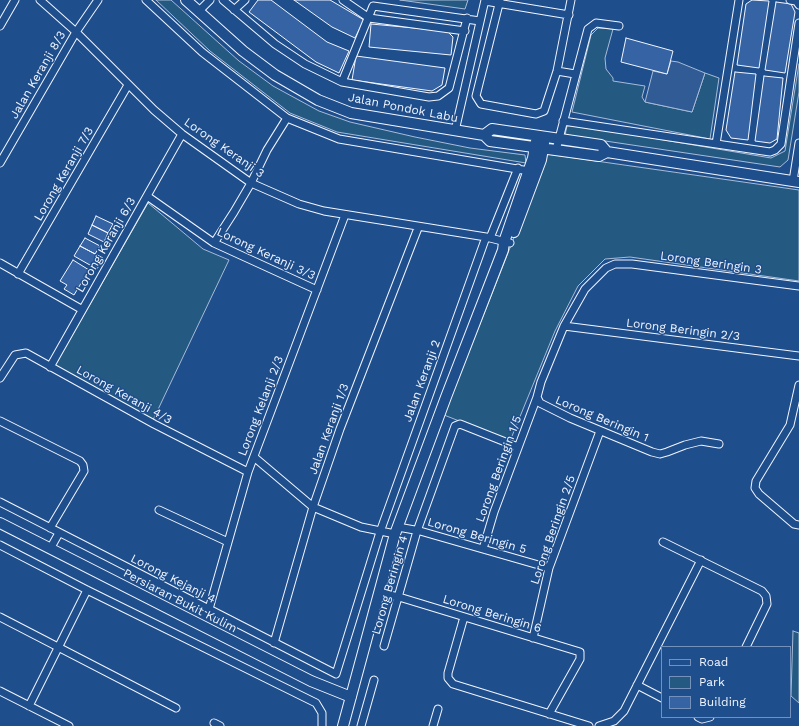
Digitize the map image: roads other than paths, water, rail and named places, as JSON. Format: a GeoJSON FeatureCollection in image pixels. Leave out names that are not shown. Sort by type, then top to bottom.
{"type":"FeatureCollection","features":[{"type":"Feature","properties":{"kind":"street"},"geometry":{"type":"LineString","coordinates":[[0,26],[15,0]]}},
{"type":"Feature","properties":{"kind":"street","name":"Lorong Keranji 3"},"geometry":{"type":"LineString","coordinates":[[40,0],[76,32],[128,85],[182,134],[251,183],[299,204],[324,211],[418,228],[488,238],[506,245]]}},
{"type":"Feature","properties":{"kind":"street","name":"Jalan Keranji 8/3"},"geometry":{"type":"LineString","coordinates":[[0,163],[76,32],[98,0]]}},
{"type":"Feature","properties":{"kind":"street"},"geometry":{"type":"LineString","coordinates":[[146,0],[202,52],[287,118],[339,139],[529,171]]}},
{"type":"Feature","properties":{"kind":"street","name":"Jalan Pondok Labu"},"geometry":{"type":"LineString","coordinates":[[186,0],[243,51],[275,75],[318,100],[351,113],[484,135],[490,141],[599,156],[607,152],[601,145],[492,129],[484,135]]}},
{"type":"Feature","properties":{"kind":"street"},"geometry":{"type":"LineString","coordinates":[[198,12],[210,0]]}},
{"type":"Feature","properties":{"kind":"street","name":"Jalan Pondok Labu"},"geometry":{"type":"LineString","coordinates":[[223,0],[275,44],[305,64],[342,82],[429,97],[438,96],[449,88],[465,31],[467,18]]}},
{"type":"Feature","properties":{"kind":"street"},"geometry":{"type":"LineString","coordinates":[[234,10],[245,0]]}},
{"type":"Feature","properties":{"kind":"street"},"geometry":{"type":"LineString","coordinates":[[343,0],[369,18],[465,31]]}},
{"type":"Feature","properties":{"kind":"street"},"geometry":{"type":"LineString","coordinates":[[455,131],[485,0],[569,16]]}},
{"type":"Feature","properties":{"kind":"street"},"geometry":{"type":"LineString","coordinates":[[500,2],[476,96],[481,104],[536,114],[544,111],[546,106],[557,70],[571,0]]}},
{"type":"Feature","properties":{"kind":"street"},"geometry":{"type":"LineString","coordinates":[[716,144],[739,0]]}},
{"type":"Feature","properties":{"kind":"street"},"geometry":{"type":"LineString","coordinates":[[790,0],[796,1],[799,5]]}},
{"type":"Feature","properties":{"kind":"street"},"geometry":{"type":"LineString","coordinates":[[342,82],[373,6],[480,21]]}},
{"type":"Feature","properties":{"kind":"street"},"geometry":{"type":"LineString","coordinates":[[556,150],[590,26],[596,23],[619,26]]}},
{"type":"Feature","properties":{"kind":"street"},"geometry":{"type":"LineString","coordinates":[[563,121],[770,152],[779,147],[798,44],[799,23]]}},
{"type":"Feature","properties":{"kind":"street"},"geometry":{"type":"LineString","coordinates":[[557,70],[576,74]]}},
{"type":"Feature","properties":{"kind":"street","name":"Lorong Keranji 7/3"},"geometry":{"type":"LineString","coordinates":[[18,274],[128,85]]}},
{"type":"Feature","properties":{"kind":"street"},"geometry":{"type":"LineString","coordinates":[[214,243],[251,183],[267,150],[287,118]]}},
{"type":"Feature","properties":{"kind":"street","name":"Lorong Keranji 6/3"},"geometry":{"type":"LineString","coordinates":[[50,367],[81,309],[182,134]]}},
{"type":"Feature","properties":{"kind":"street"},"geometry":{"type":"LineString","coordinates":[[343,726],[396,530],[446,397],[506,245],[539,148],[541,136]]}},
{"type":"Feature","properties":{"kind":"street"},"geometry":{"type":"LineString","coordinates":[[607,152],[796,181],[799,143]]}},
{"type":"Feature","properties":{"kind":"street"},"geometry":{"type":"LineString","coordinates":[[506,245],[529,171],[539,148]]}},
{"type":"Feature","properties":{"kind":"street","name":"Jalan Keranji 2"},"geometry":{"type":"LineString","coordinates":[[336,674],[380,532],[488,238],[518,168]]}},
{"type":"Feature","properties":{"kind":"street","name":"Lorong Keranji 3/3"},"geometry":{"type":"LineString","coordinates":[[147,196],[214,243],[317,290]]}},
{"type":"Feature","properties":{"kind":"street","name":"Lorong Kelanji 2/3"},"geometry":{"type":"LineString","coordinates":[[208,609],[248,472],[345,215]]}},
{"type":"Feature","properties":{"kind":"street","name":"Jalan Keranji 1/3"},"geometry":{"type":"LineString","coordinates":[[274,643],[313,507],[340,429],[418,228]]}},
{"type":"Feature","properties":{"kind":"street"},"geometry":{"type":"LineString","coordinates":[[0,263],[81,309]]}},
{"type":"Feature","properties":{"kind":"street","name":"Lorong Beringin 3"},"geometry":{"type":"LineString","coordinates":[[620,263],[799,286]]}},
{"type":"Feature","properties":{"kind":"street","name":"Lorong Beringin 1/5"},"geometry":{"type":"LineString","coordinates":[[483,549],[494,512],[537,397],[541,382],[564,326],[585,289],[606,268],[620,263]]}},
{"type":"Feature","properties":{"kind":"street","name":"Lorong Beringin 2/3"},"geometry":{"type":"LineString","coordinates":[[564,326],[799,356]]}},
{"type":"Feature","properties":{"kind":"street","name":"Lorong Keranji 4/3"},"geometry":{"type":"LineString","coordinates":[[0,378],[15,355],[26,353],[154,424],[248,472]]}},
{"type":"Feature","properties":{"kind":"street"},"geometry":{"type":"LineString","coordinates":[[799,385],[790,425],[756,481],[755,488],[759,494],[794,524],[799,525]]}},
{"type":"Feature","properties":{"kind":"street","name":"Lorong Beringin 1"},"geometry":{"type":"LineString","coordinates":[[537,397],[540,403],[544,405],[600,431],[652,452],[660,454],[701,440],[719,444]]}},
{"type":"Feature","properties":{"kind":"street"},"geometry":{"type":"LineString","coordinates":[[0,421],[80,461],[84,468],[50,528]]}},
{"type":"Feature","properties":{"kind":"street","name":"Lorong Beringin 4"},"geometry":{"type":"LineString","coordinates":[[384,646],[417,531],[457,424],[518,447]]}},
{"type":"Feature","properties":{"kind":"street","name":"Lorong Beringin 2/5"},"geometry":{"type":"LineString","coordinates":[[534,638],[550,568],[600,431]]}},
{"type":"Feature","properties":{"kind":"street","name":"Lorong Beringin 5"},"geometry":{"type":"LineString","coordinates":[[254,457],[313,507],[361,527],[380,532],[396,530],[417,531],[550,568]]}},
{"type":"Feature","properties":{"kind":"street","name":"Lorong Kejanji 4"},"geometry":{"type":"LineString","coordinates":[[0,502],[336,674]]}},
{"type":"Feature","properties":{"kind":"street"},"geometry":{"type":"LineString","coordinates":[[159,510],[228,542]]}},
{"type":"Feature","properties":{"kind":"street","name":"Persiaran Bukit Kulim"},"geometry":{"type":"LineString","coordinates":[[0,524],[311,682],[350,697]]}},
{"type":"Feature","properties":{"kind":"street"},"geometry":{"type":"LineString","coordinates":[[50,549],[59,533]]}},
{"type":"Feature","properties":{"kind":"street"},"geometry":{"type":"LineString","coordinates":[[663,542],[762,591],[766,596],[767,604],[746,646]]}},
{"type":"Feature","properties":{"kind":"street"},"geometry":{"type":"LineString","coordinates":[[0,545],[87,590],[316,702],[322,713],[322,726]]}},
{"type":"Feature","properties":{"kind":"street"},"geometry":{"type":"LineString","coordinates":[[599,726],[614,721],[624,711],[701,560]]}},
{"type":"Feature","properties":{"kind":"street"},"geometry":{"type":"LineString","coordinates":[[29,706],[87,590]]}},
{"type":"Feature","properties":{"kind":"street","name":"Lorong Beringin 6"},"geometry":{"type":"LineString","coordinates":[[380,593],[399,597],[580,652],[580,660],[549,714]]}},
{"type":"Feature","properties":{"kind":"street"},"geometry":{"type":"LineString","coordinates":[[0,617],[176,708]]}},
{"type":"Feature","properties":{"kind":"street"},"geometry":{"type":"LineString","coordinates":[[464,617],[448,673],[450,680],[457,686],[588,726]]}},
{"type":"Feature","properties":{"kind":"street"},"geometry":{"type":"LineString","coordinates":[[361,726],[374,680]]}},
{"type":"Feature","properties":{"kind":"street"},"geometry":{"type":"LineString","coordinates":[[637,685],[661,697]]}},
{"type":"Feature","properties":{"kind":"street"},"geometry":{"type":"LineString","coordinates":[[0,691],[69,726]]}},
{"type":"Feature","properties":{"kind":"street"},"geometry":{"type":"LineString","coordinates":[[433,726],[438,709]]}}]}
